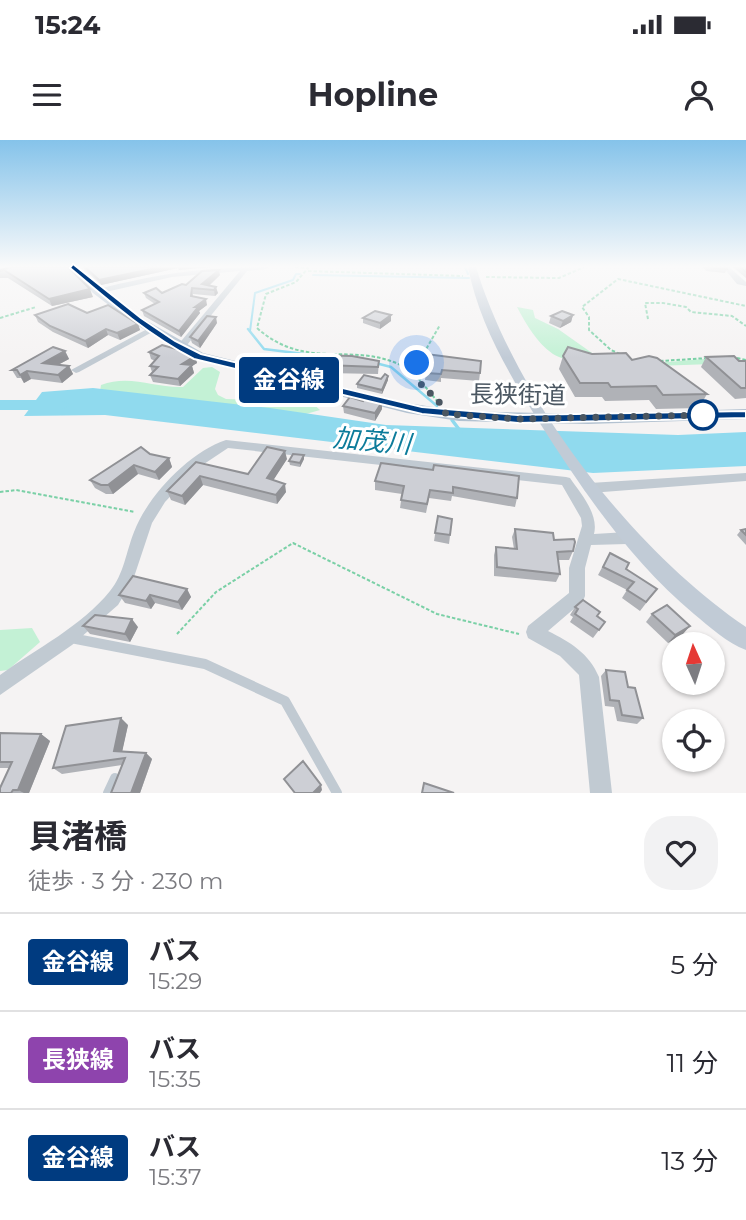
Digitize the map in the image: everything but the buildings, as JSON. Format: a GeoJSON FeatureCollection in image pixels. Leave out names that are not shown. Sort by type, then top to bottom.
{"type":"FeatureCollection","features":[{"type":"Feature","properties":{"kind":"main road","name":"長狭街道"},"geometry":{"type":"LineString","coordinates":[[109,297],[180,348],[229,366],[446,414],[547,423],[746,414]]}},
{"type":"Feature","properties":{"kind":"street"},"geometry":{"type":"LineString","coordinates":[[180,348],[198,323],[223,297]]}},
{"type":"Feature","properties":{"kind":"street"},"geometry":{"type":"LineString","coordinates":[[480,297],[504,354],[589,486],[627,538],[693,601],[746,639]]}},
{"type":"Feature","properties":{"kind":"street"},"geometry":{"type":"LineString","coordinates":[[209,300],[220,302]]}},
{"type":"Feature","properties":{"kind":"street"},"geometry":{"type":"LineString","coordinates":[[76,370],[152,330]]}},
{"type":"Feature","properties":{"kind":"street"},"geometry":{"type":"LineString","coordinates":[[0,686],[101,612],[122,588],[150,515],[174,484],[215,449],[226,444],[566,481],[588,518],[577,568],[577,596],[534,632],[580,658],[586,665],[590,677],[601,793]]}},
{"type":"Feature","properties":{"kind":"street"},"geometry":{"type":"LineString","coordinates":[[589,486],[746,477]]}},
{"type":"Feature","properties":{"kind":"street"},"geometry":{"type":"LineString","coordinates":[[585,540],[627,538]]}},
{"type":"Feature","properties":{"kind":"lane"},"geometry":{"type":"LineString","coordinates":[[66,638],[205,664],[285,701],[337,793]]}},
{"type":"Feature","properties":{"kind":"lane"},"geometry":{"type":"LineString","coordinates":[[108,793],[115,778]]}},
{"type":"Feature","properties":{"kind":"path"},"geometry":{"type":"LineString","coordinates":[[264,297],[257,328],[277,345],[296,351],[381,357],[403,363],[442,405],[446,414]]}},
{"type":"Feature","properties":{"kind":"path"},"geometry":{"type":"LineString","coordinates":[[594,297],[582,307],[589,317],[589,330],[611,350],[621,355]]}},
{"type":"Feature","properties":{"kind":"path"},"geometry":{"type":"LineString","coordinates":[[706,297],[746,306]]}},
{"type":"Feature","properties":{"kind":"path"},"geometry":{"type":"LineString","coordinates":[[648,318],[645,303],[663,303],[686,307],[691,312],[732,316],[746,326]]}},
{"type":"Feature","properties":{"kind":"path"},"geometry":{"type":"LineString","coordinates":[[0,318],[36,307]]}},
{"type":"Feature","properties":{"kind":"path"},"geometry":{"type":"LineString","coordinates":[[413,372],[419,355],[435,340],[440,325]]}},
{"type":"Feature","properties":{"kind":"path"},"geometry":{"type":"LineString","coordinates":[[657,360],[715,356],[746,360]]}},
{"type":"Feature","properties":{"kind":"path"},"geometry":{"type":"LineString","coordinates":[[0,492],[16,490],[150,515]]}},
{"type":"Feature","properties":{"kind":"path"},"geometry":{"type":"LineString","coordinates":[[177,634],[216,592],[293,544],[438,614],[519,634],[534,632]]}},
{"type":"Feature","properties":{"kind":"green space"},"geometry":{"type":"Polygon","coordinates":[[[517,307],[533,310],[535,318],[558,329],[592,353],[609,353],[640,362],[715,358],[746,361],[646,366],[567,360],[553,354],[542,344],[517,307]]]}},
{"type":"Feature","properties":{"kind":"green space"},"geometry":{"type":"Polygon","coordinates":[[[212,367],[220,372],[215,389],[218,395],[226,399],[311,402],[320,410],[299,416],[99,398],[101,385],[132,381],[183,387],[203,368],[212,367]]]}},
{"type":"Feature","properties":{"kind":"green space"},"geometry":{"type":"Polygon","coordinates":[[[32,628],[40,642],[8,670],[0,671],[0,630],[32,628]]]}},
{"type":"Feature","properties":{"kind":"water"},"geometry":{"type":"Polygon","coordinates":[[[93,388],[270,408],[386,425],[678,435],[746,432],[746,466],[593,473],[105,415],[24,416],[42,392],[93,388]]]}},
{"type":"Feature","properties":{"kind":"waterway"},"geometry":{"type":"LineString","coordinates":[[250,331],[254,297]]}},
{"type":"Feature","properties":{"kind":"waterway"},"geometry":{"type":"LineString","coordinates":[[248,329],[264,349],[320,356]]}},
{"type":"Feature","properties":{"kind":"waterway"},"geometry":{"type":"LineString","coordinates":[[356,358],[391,367],[437,406]]}},
{"type":"Feature","properties":{"kind":"waterway","name":"加茂川"},"geometry":{"type":"LineString","coordinates":[[0,405],[61,405]]}},
{"type":"Feature","properties":{"kind":"waterway"},"geometry":{"type":"LineString","coordinates":[[452,420],[461,432]]}},
{"type":"Feature","properties":{"kind":"bus line","name":"金谷線"},"geometry":{"type":"LineString","coordinates":[[108,297],[171,343],[198,356],[229,366],[422,411],[518,419],[746,414]]}},
{"type":"Feature","properties":{"kind":"route"},"geometry":{"type":"LineString","coordinates":[[417,363],[413,372],[415,378],[442,405],[446,414],[518,419],[703,415]]}}]}
